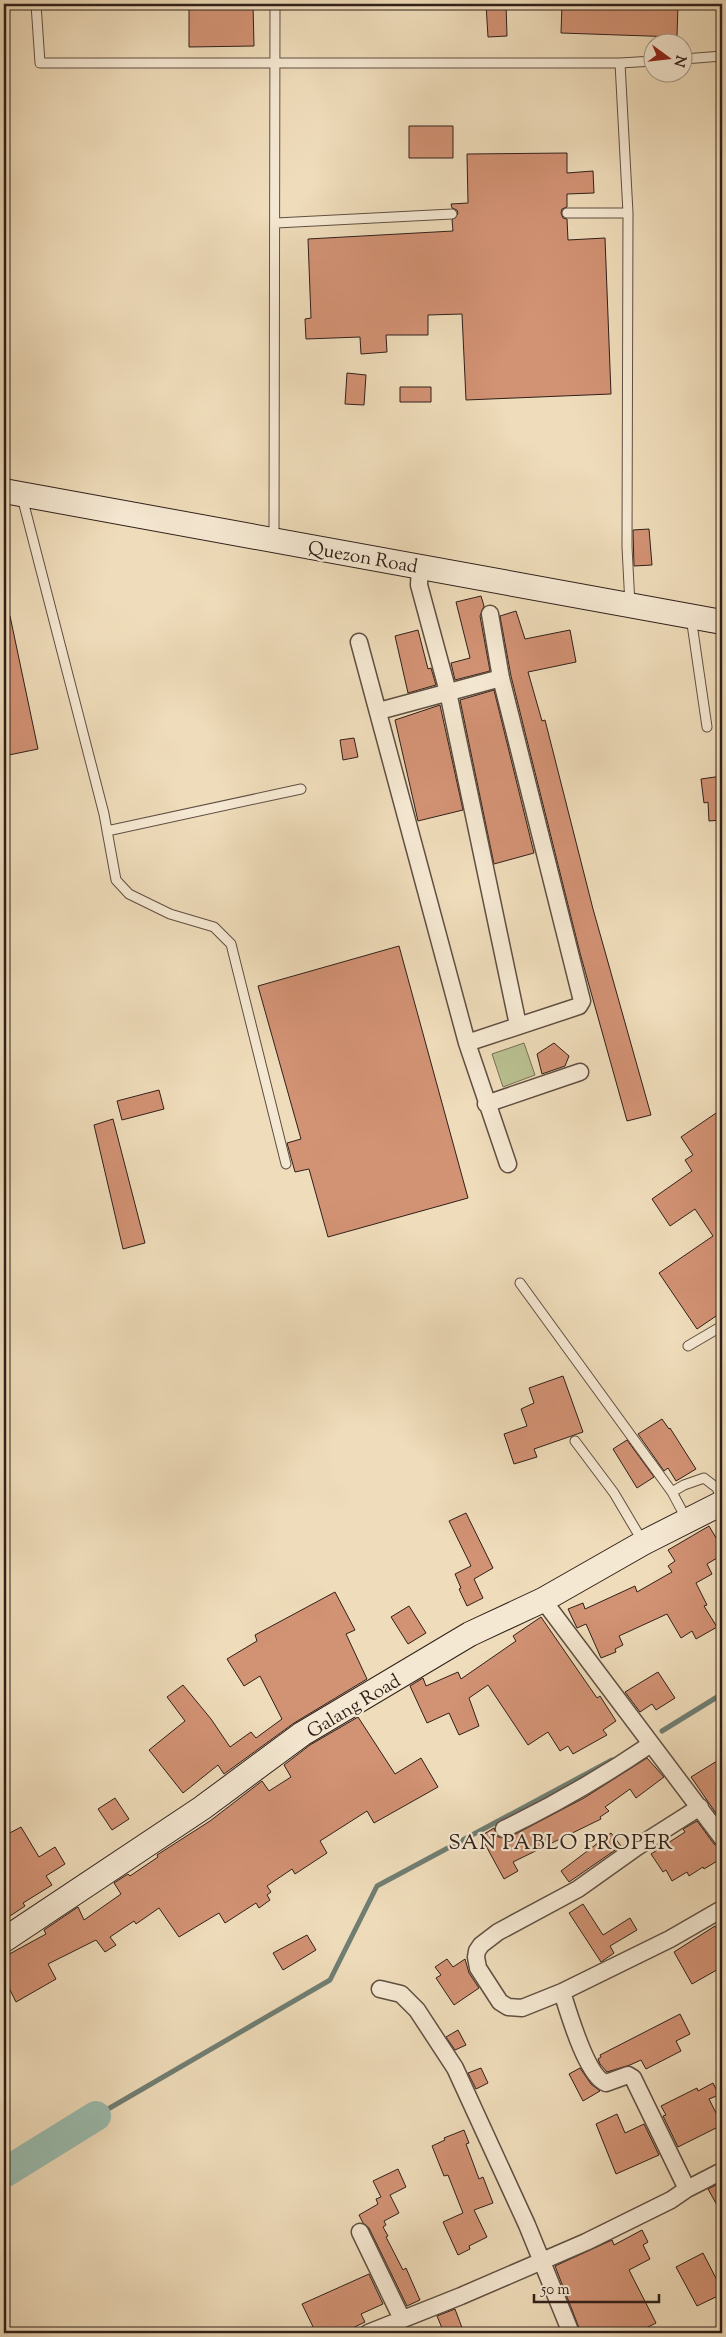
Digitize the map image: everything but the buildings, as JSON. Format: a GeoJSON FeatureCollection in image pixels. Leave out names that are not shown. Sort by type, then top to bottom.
{"type":"FeatureCollection","features":[{"type":"Feature","properties":{"kind":"street","name":"Quezon Road"},"geometry":{"type":"LineString","coordinates":[[12,493],[722,622]]}},
{"type":"Feature","properties":{"kind":"street"},"geometry":{"type":"LineString","coordinates":[[420,566],[418,585],[448,692],[518,1025]]}},
{"type":"Feature","properties":{"kind":"street"},"geometry":{"type":"LineString","coordinates":[[468,1043],[579,1006],[582,1001],[500,678],[490,614]]}},
{"type":"Feature","properties":{"kind":"street"},"geometry":{"type":"LineString","coordinates":[[359,642],[468,1043],[486,1104],[508,1164]]}},
{"type":"Feature","properties":{"kind":"street"},"geometry":{"type":"LineString","coordinates":[[379,712],[500,678]]}},
{"type":"Feature","properties":{"kind":"street"},"geometry":{"type":"LineString","coordinates":[[486,1104],[580,1072]]}},
{"type":"Feature","properties":{"kind":"street","name":"Galang Road"},"geometry":{"type":"LineString","coordinates":[[4,1940],[202,1808],[302,1734],[470,1634],[543,1600],[643,1543],[722,1502]]}},
{"type":"Feature","properties":{"kind":"street"},"geometry":{"type":"LineString","coordinates":[[543,1600],[722,1838]]}},
{"type":"Feature","properties":{"kind":"street"},"geometry":{"type":"LineString","coordinates":[[504,1829],[601,1778],[651,1744]]}},
{"type":"Feature","properties":{"kind":"street"},"geometry":{"type":"LineString","coordinates":[[700,1807],[637,1847],[578,1889],[498,1932],[481,1945],[477,1951],[478,1968],[500,2002],[508,2007],[522,2008],[562,1992],[670,1939],[722,1910]]}},
{"type":"Feature","properties":{"kind":"street"},"geometry":{"type":"LineString","coordinates":[[380,1989],[401,1994],[418,2010],[455,2068],[543,2261],[571,2333]]}},
{"type":"Feature","properties":{"kind":"street"},"geometry":{"type":"LineString","coordinates":[[562,1992],[580,2045],[598,2078],[606,2083],[628,2075],[633,2078],[687,2189]]}},
{"type":"Feature","properties":{"kind":"street"},"geometry":{"type":"LineString","coordinates":[[368,2333],[543,2261],[672,2200],[687,2189],[722,2171]]}},
{"type":"Feature","properties":{"kind":"street"},"geometry":{"type":"LineString","coordinates":[[360,2232],[402,2319]]}},
{"type":"Feature","properties":{"kind":"lane"},"geometry":{"type":"LineString","coordinates":[[36,4],[40,62],[274,64],[644,62]]}},
{"type":"Feature","properties":{"kind":"lane"},"geometry":{"type":"LineString","coordinates":[[274,540],[275,4]]}},
{"type":"Feature","properties":{"kind":"lane"},"geometry":{"type":"LineString","coordinates":[[694,58],[722,56]]}},
{"type":"Feature","properties":{"kind":"lane"},"geometry":{"type":"LineString","coordinates":[[620,63],[628,213],[627,547],[630,605]]}},
{"type":"Feature","properties":{"kind":"lane"},"geometry":{"type":"LineString","coordinates":[[567,213],[628,213]]}},
{"type":"Feature","properties":{"kind":"lane"},"geometry":{"type":"LineString","coordinates":[[276,223],[452,214]]}},
{"type":"Feature","properties":{"kind":"lane"},"geometry":{"type":"LineString","coordinates":[[12,493],[107,831],[116,880],[129,894],[170,914],[214,927],[231,944],[286,1164]]}},
{"type":"Feature","properties":{"kind":"lane"},"geometry":{"type":"LineString","coordinates":[[691,617],[706,727]]}},
{"type":"Feature","properties":{"kind":"lane"},"geometry":{"type":"LineString","coordinates":[[107,831],[301,789]]}},
{"type":"Feature","properties":{"kind":"lane"},"geometry":{"type":"LineString","coordinates":[[520,1283],[672,1492],[687,1521]]}},
{"type":"Feature","properties":{"kind":"lane"},"geometry":{"type":"LineString","coordinates":[[688,1346],[722,1326]]}},
{"type":"Feature","properties":{"kind":"lane"},"geometry":{"type":"LineString","coordinates":[[575,1441],[614,1493],[643,1543]]}},
{"type":"Feature","properties":{"kind":"lane"},"geometry":{"type":"LineString","coordinates":[[672,1492],[684,1485],[704,1478],[717,1488],[722,1502]]}},
{"type":"Feature","properties":{"kind":"green space"},"geometry":{"type":"Polygon","coordinates":[[[524,1043],[535,1075],[503,1087],[492,1054],[524,1043]]]}},
{"type":"Feature","properties":{"kind":"waterway"},"geometry":{"type":"LineString","coordinates":[[662,1731],[722,1694]]}},
{"type":"Feature","properties":{"kind":"waterway"},"geometry":{"type":"LineString","coordinates":[[96,2116],[330,1980],[377,1886],[612,1760]]}},
{"type":"Feature","properties":{"kind":"waterway"},"geometry":{"type":"LineString","coordinates":[[4,2173],[96,2116]]}},
{"type":"Feature","properties":{"kind":"district","name":"SAN PABLO PROPER"},"geometry":{"type":"Point","coordinates":[561,1842]}}]}
